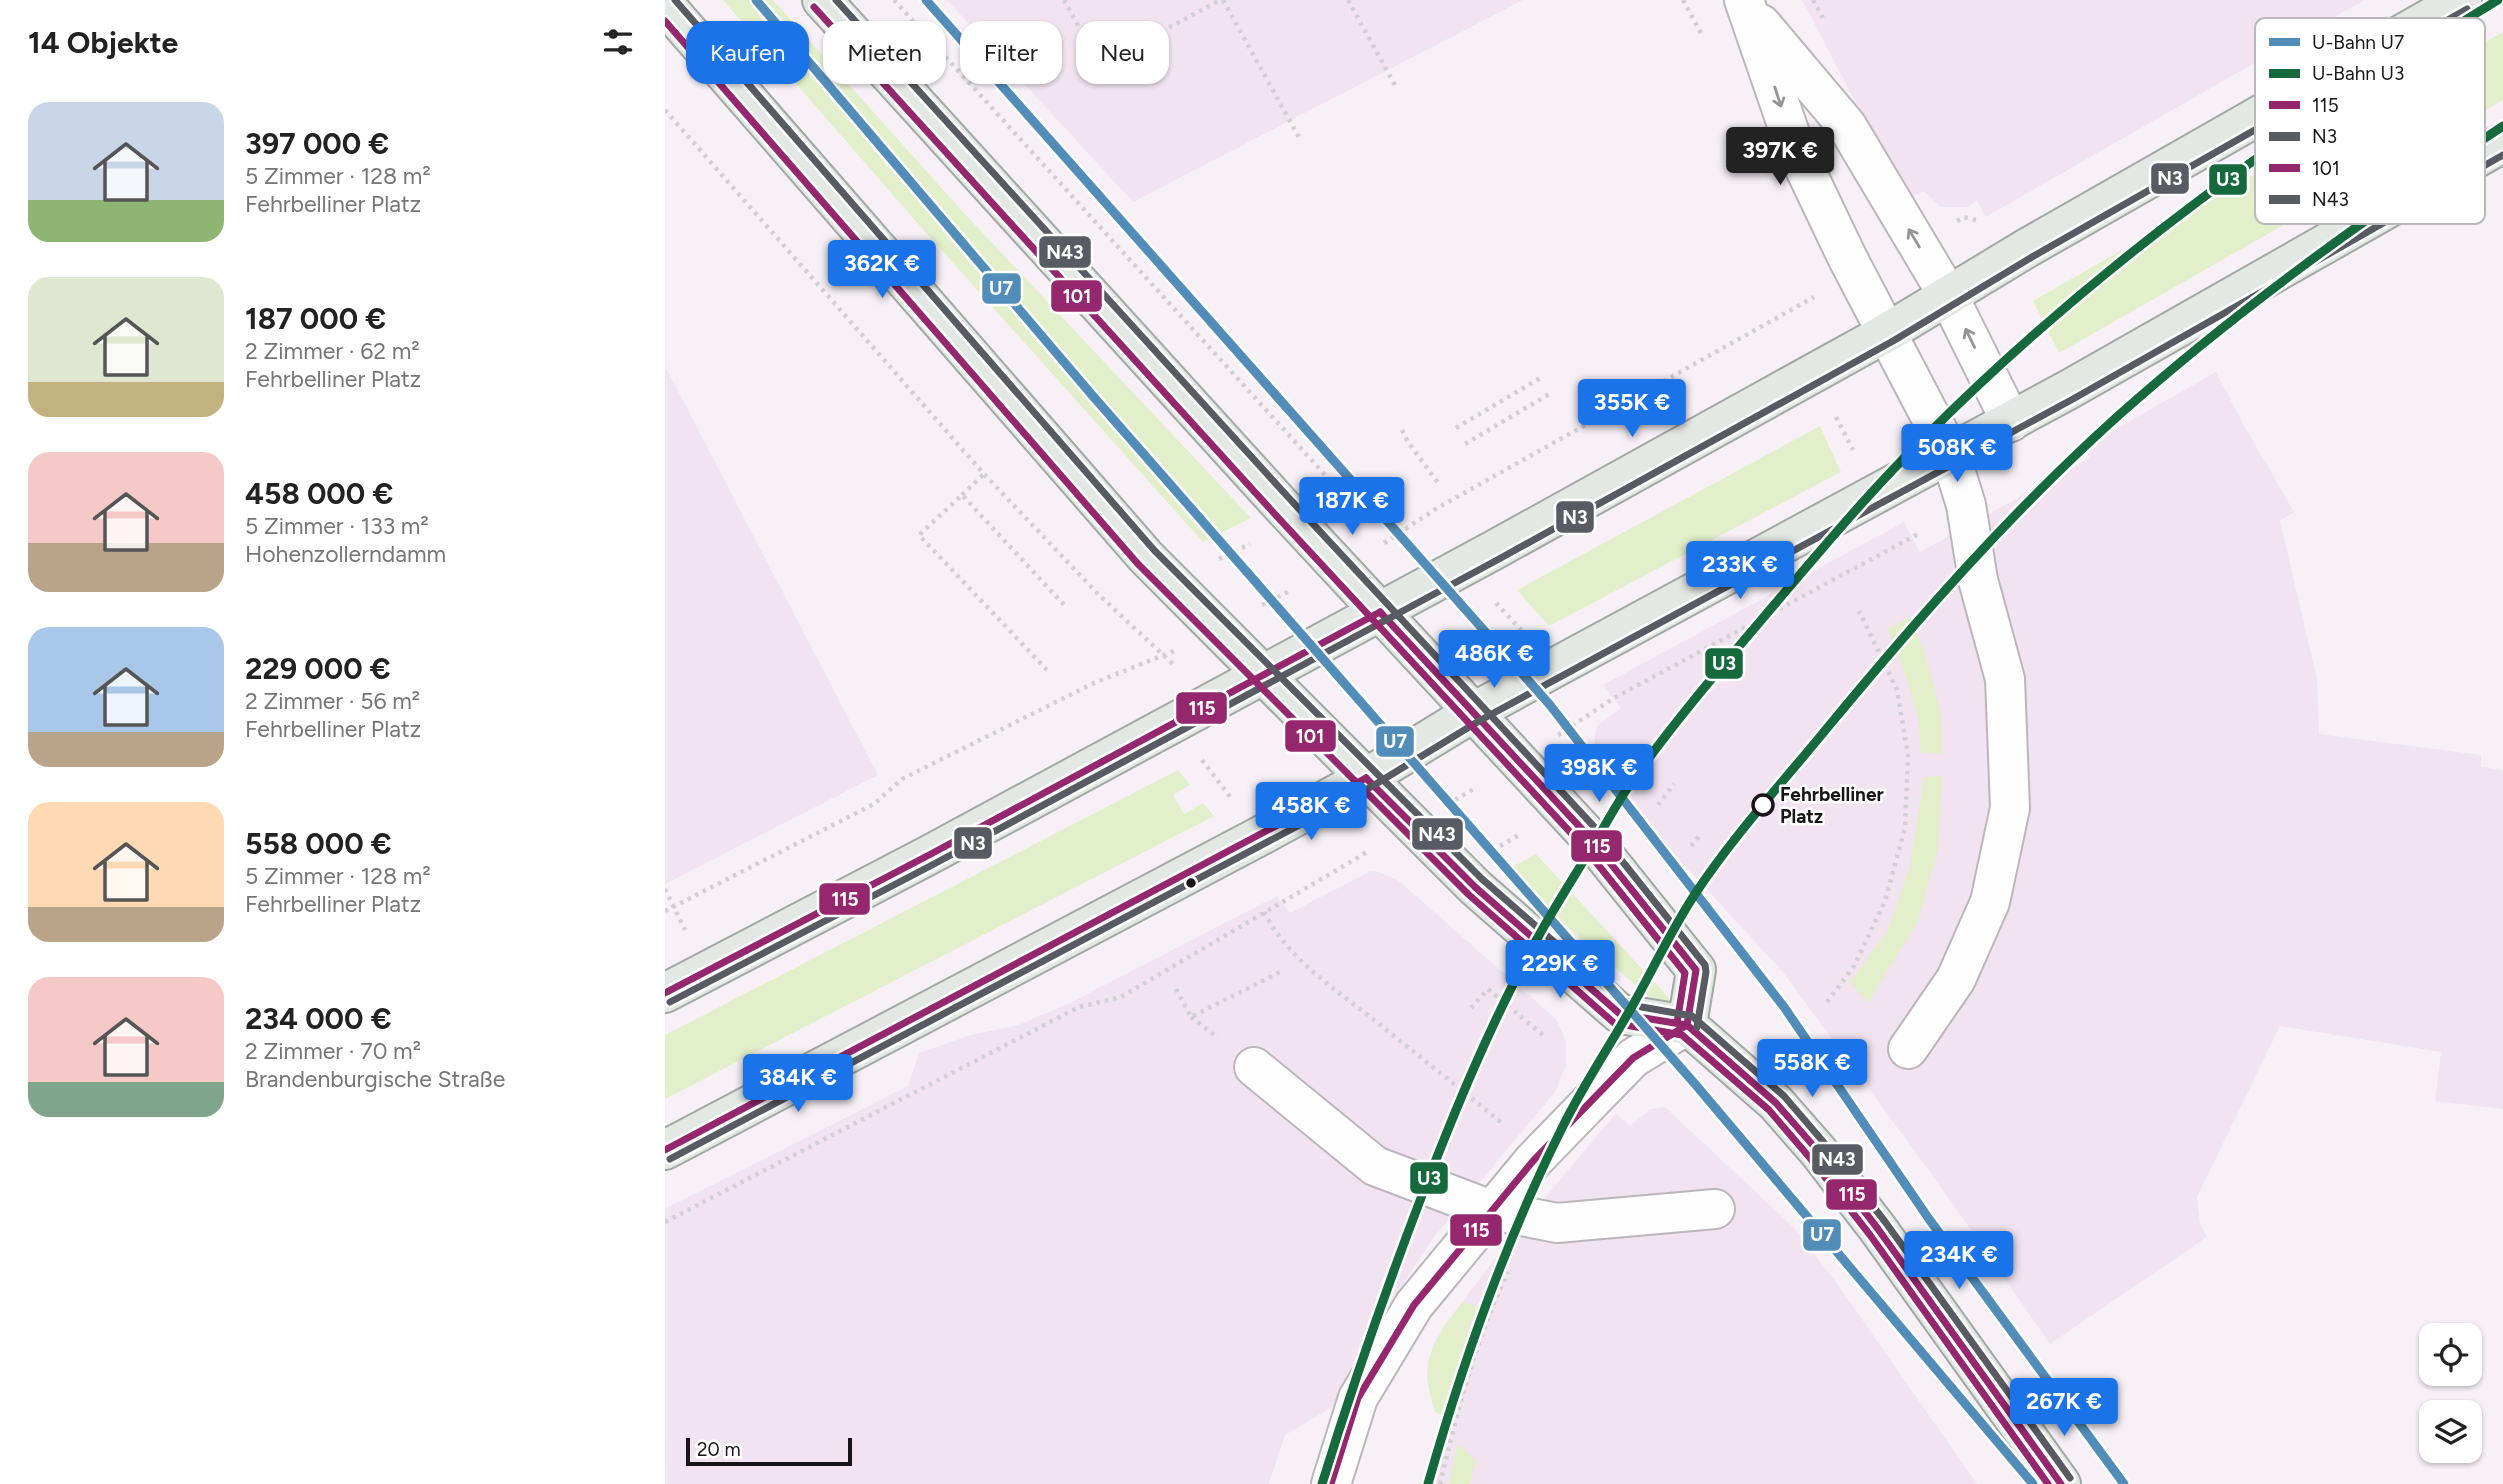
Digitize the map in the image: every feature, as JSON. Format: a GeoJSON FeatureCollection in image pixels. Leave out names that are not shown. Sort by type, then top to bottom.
{"type":"FeatureCollection","features":[{"type":"Feature","properties":{"kind":"main road"},"geometry":{"type":"LineString","coordinates":[[822,0],[1380,612],[1591,839],[1696,970],[1687,1025]]}},
{"type":"Feature","properties":{"kind":"main road"},"geometry":{"type":"LineString","coordinates":[[2430,18],[2462,0]]}},
{"type":"Feature","properties":{"kind":"main road"},"geometry":{"type":"LineString","coordinates":[[665,5],[1146,557],[1475,887],[1620,1014],[1687,1025],[1776,1104],[1818,1151],[1878,1229],[2061,1484]]}},
{"type":"Feature","properties":{"kind":"main road"},"geometry":{"type":"LineString","coordinates":[[665,993],[1380,612],[1888,332],[2027,248],[2255,118]]}},
{"type":"Feature","properties":{"kind":"main road"},"geometry":{"type":"LineString","coordinates":[[2485,153],[2503,143]]}},
{"type":"Feature","properties":{"kind":"main road"},"geometry":{"type":"LineString","coordinates":[[665,1150],[1366,778],[1474,712],[2011,422],[2360,224]]}},
{"type":"Feature","properties":{"kind":"street"},"geometry":{"type":"LineString","coordinates":[[1746,4],[1847,126],[1949,296],[2011,422]]}},
{"type":"Feature","properties":{"kind":"street"},"geometry":{"type":"LineString","coordinates":[[1746,4],[1795,148],[1847,257],[1950,454],[1966,505],[1978,580],[2005,679],[2010,808],[1990,902],[1956,979],[1908,1049]]}},
{"type":"Feature","properties":{"kind":"street"},"geometry":{"type":"LineString","coordinates":[[1331,1484],[1358,1398],[1414,1305],[1533,1161],[1633,1058],[1687,1025]]}},
{"type":"Feature","properties":{"kind":"street"},"geometry":{"type":"LineString","coordinates":[[1254,1068],[1375,1166],[1491,1210],[1557,1223],[1715,1209]]}},
{"type":"Feature","properties":{"kind":"path"},"geometry":{"type":"LineString","coordinates":[[894,0],[1327,477]]}},
{"type":"Feature","properties":{"kind":"path"},"geometry":{"type":"LineString","coordinates":[[1064,0],[1100,65],[1222,0],[1301,141]]}},
{"type":"Feature","properties":{"kind":"path"},"geometry":{"type":"LineString","coordinates":[[1348,0],[1397,89]]}},
{"type":"Feature","properties":{"kind":"path"},"geometry":{"type":"LineString","coordinates":[[665,110],[986,473],[1098,594]]}},
{"type":"Feature","properties":{"kind":"path"},"geometry":{"type":"LineString","coordinates":[[665,911],[874,804],[902,779],[1094,683],[1165,656],[1385,542],[1439,507],[1769,322]]}},
{"type":"Feature","properties":{"kind":"path"},"geometry":{"type":"LineString","coordinates":[[1456,428],[1542,377]]}},
{"type":"Feature","properties":{"kind":"path"},"geometry":{"type":"LineString","coordinates":[[1465,444],[1551,393]]}},
{"type":"Feature","properties":{"kind":"path"},"geometry":{"type":"LineString","coordinates":[[1836,416],[1853,451]]}},
{"type":"Feature","properties":{"kind":"path"},"geometry":{"type":"LineString","coordinates":[[1402,430],[1438,483]]}},
{"type":"Feature","properties":{"kind":"path"},"geometry":{"type":"LineString","coordinates":[[986,473],[919,535],[1047,670]]}},
{"type":"Feature","properties":{"kind":"path"},"geometry":{"type":"LineString","coordinates":[[962,495],[1067,608]]}},
{"type":"Feature","properties":{"kind":"path"},"geometry":{"type":"LineString","coordinates":[[1614,698],[1912,538]]}},
{"type":"Feature","properties":{"kind":"path"},"geometry":{"type":"LineString","coordinates":[[1219,559],[1255,541]]}},
{"type":"Feature","properties":{"kind":"path"},"geometry":{"type":"LineString","coordinates":[[1495,602],[1529,638]]}},
{"type":"Feature","properties":{"kind":"path"},"geometry":{"type":"LineString","coordinates":[[1827,1002],[1854,966],[1885,901],[1905,828],[1908,755],[1896,690],[1859,611]]}},
{"type":"Feature","properties":{"kind":"path"},"geometry":{"type":"LineString","coordinates":[[1200,758],[1235,804]]}},
{"type":"Feature","properties":{"kind":"path"},"geometry":{"type":"LineString","coordinates":[[1658,805],[1674,784]]}},
{"type":"Feature","properties":{"kind":"path"},"geometry":{"type":"LineString","coordinates":[[1691,846],[1701,834]]}},
{"type":"Feature","properties":{"kind":"path"},"geometry":{"type":"LineString","coordinates":[[665,1222],[1079,1007],[1121,997],[1282,902]]}},
{"type":"Feature","properties":{"kind":"path"},"geometry":{"type":"LineString","coordinates":[[1264,912],[1274,932],[1289,950],[1319,977],[1509,1129]]}},
{"type":"Feature","properties":{"kind":"path"},"geometry":{"type":"LineString","coordinates":[[1176,989],[1191,1017],[1280,972]]}},
{"type":"Feature","properties":{"kind":"path"},"geometry":{"type":"LineString","coordinates":[[1471,1008],[1488,989],[1545,1037]]}},
{"type":"Feature","properties":{"kind":"path"},"geometry":{"type":"LineString","coordinates":[[1440,1484],[1475,1354],[1493,1306],[1508,1272],[1546,1222]]}},
{"type":"Feature","properties":{"kind":"shaded area"},"geometry":{"type":"Polygon","coordinates":[[[947,0],[1523,0],[1133,202],[1024,84],[1062,84],[1062,21],[966,21],[947,0]]]}},
{"type":"Feature","properties":{"kind":"shaded area"},"geometry":{"type":"Polygon","coordinates":[[[1802,0],[2364,0],[2333,18],[2255,18],[2255,63],[1986,217],[1977,201],[1967,207],[1940,207],[1924,191],[1911,198],[1868,126],[1802,0]]]}},
{"type":"Feature","properties":{"kind":"shaded area"},"geometry":{"type":"Polygon","coordinates":[[[665,366],[878,775],[665,884],[665,366]]]}},
{"type":"Feature","properties":{"kind":"shaded area"},"geometry":{"type":"Polygon","coordinates":[[[2216,372],[2294,512],[2280,521],[2317,679],[2319,734],[2481,755],[2481,767],[2503,770],[2503,1109],[2435,1101],[2441,1052],[2280,1026],[2197,1197],[2200,1224],[2207,1237],[2050,1344],[1941,1187],[1782,971],[1602,776],[1594,753],[1597,726],[1621,708],[1603,685],[1904,522],[1920,552],[2090,458],[2084,447],[2216,372]]]}},
{"type":"Feature","properties":{"kind":"shaded area"},"geometry":{"type":"Polygon","coordinates":[[[1371,871],[1399,881],[1556,1019],[1566,1041],[1566,1065],[1555,1092],[1435,1236],[1393,1299],[1339,1403],[1285,1435],[1269,1484],[665,1484],[665,1209],[908,1086],[919,1053],[971,1035],[1018,1025],[1070,1003],[1277,896],[1290,913],[1371,871]]]}},
{"type":"Feature","properties":{"kind":"shaded area"},"geometry":{"type":"Polygon","coordinates":[[[1665,1107],[1793,1227],[1836,1282],[1977,1484],[1432,1484],[1449,1419],[1446,1414],[1435,1412],[1427,1380],[1428,1360],[1444,1326],[1502,1249],[1616,1113],[1630,1126],[1650,1109],[1665,1107]]]}},
{"type":"Feature","properties":{"kind":"green space"},"geometry":{"type":"Polygon","coordinates":[[[723,0],[773,0],[792,21],[741,21],[723,0]]]}},
{"type":"Feature","properties":{"kind":"green space"},"geometry":{"type":"Polygon","coordinates":[[[2503,32],[2503,100],[2485,110],[2485,42],[2503,32]]]}},
{"type":"Feature","properties":{"kind":"green space"},"geometry":{"type":"Polygon","coordinates":[[[809,40],[823,56],[823,84],[848,84],[963,212],[1251,518],[1203,542],[796,84],[809,84],[809,40]]]}},
{"type":"Feature","properties":{"kind":"green space"},"geometry":{"type":"Polygon","coordinates":[[[2255,174],[2255,224],[2285,224],[2059,353],[2033,301],[2255,174]]]}},
{"type":"Feature","properties":{"kind":"green space"},"geometry":{"type":"Polygon","coordinates":[[[1820,426],[1841,472],[1549,626],[1517,590],[1820,426]]]}},
{"type":"Feature","properties":{"kind":"green space"},"geometry":{"type":"Polygon","coordinates":[[[1910,617],[1926,657],[1941,714],[1942,754],[1921,753],[1918,717],[1888,629],[1910,617]]]}},
{"type":"Feature","properties":{"kind":"green space"},"geometry":{"type":"Polygon","coordinates":[[[1178,770],[1190,785],[1173,795],[1184,814],[1203,803],[1214,816],[665,1099],[665,1035],[1178,770]]]}},
{"type":"Feature","properties":{"kind":"green space"},"geometry":{"type":"Polygon","coordinates":[[[1942,776],[1938,850],[1918,921],[1868,1003],[1850,982],[1887,932],[1910,867],[1924,777],[1942,776]]]}},
{"type":"Feature","properties":{"kind":"green space"},"geometry":{"type":"Polygon","coordinates":[[[1536,854],[1669,998],[1669,1003],[1659,1005],[1503,872],[1536,854]]]}},
{"type":"Feature","properties":{"kind":"green space"},"geometry":{"type":"Polygon","coordinates":[[[1463,1302],[1477,1306],[1459,1362],[1449,1419],[1435,1412],[1430,1394],[1428,1365],[1436,1341],[1463,1302]]]}},
{"type":"Feature","properties":{"kind":"green space"},"geometry":{"type":"Polygon","coordinates":[[[1458,1444],[1476,1461],[1470,1484],[1449,1484],[1458,1444]]]}},
{"type":"Feature","properties":{"kind":"metro line","name":"U7"},"geometry":{"type":"LineString","coordinates":[[756,0],[1092,395],[1695,1084],[2033,1484]]}},
{"type":"Feature","properties":{"kind":"metro line","name":"U7"},"geometry":{"type":"LineString","coordinates":[[926,0],[1550,705],[1784,1007],[1929,1219],[2124,1484]]}},
{"type":"Feature","properties":{"kind":"metro line","name":"U3"},"geometry":{"type":"LineString","coordinates":[[2469,18],[2498,0]]}},
{"type":"Feature","properties":{"kind":"metro line","name":"U3"},"geometry":{"type":"LineString","coordinates":[[2485,138],[2503,126]]}},
{"type":"Feature","properties":{"kind":"metro line","name":"U3"},"geometry":{"type":"LineString","coordinates":[[1322,1484],[1408,1233],[1489,1034],[1537,939],[1617,804],[1650,756],[1815,557],[1924,438],[1989,375],[2057,315],[2126,257],[2255,160]]}},
{"type":"Feature","properties":{"kind":"metro line","name":"U3"},"geometry":{"type":"LineString","coordinates":[[1428,1484],[1487,1302],[1542,1169],[1571,1110],[1710,872],[1742,830],[1932,605],[2042,488],[2119,415],[2211,337],[2361,224]]}},
{"type":"Feature","properties":{"kind":"transit line","name":"N43"},"geometry":{"type":"LineString","coordinates":[[675,0],[1154,550],[1482,879],[1625,1004],[1692,1016],[1784,1096],[1886,1223],[2070,1478]]}},
{"type":"Feature","properties":{"kind":"transit line","name":"N43"},"geometry":{"type":"LineString","coordinates":[[836,0],[1288,497],[1599,832],[1705,965],[1697,1027]]}},
{"type":"Feature","properties":{"kind":"transit line","name":"101"},"geometry":{"type":"LineString","coordinates":[[814,7],[1272,511],[1583,846],[1685,973],[1677,1023]]}},
{"type":"Feature","properties":{"kind":"transit line","name":"N3"},"geometry":{"type":"LineString","coordinates":[[2451,18],[2467,9]]}},
{"type":"Feature","properties":{"kind":"transit line","name":"101"},"geometry":{"type":"LineString","coordinates":[[665,21],[1138,564],[1468,894],[1614,1023],[1682,1035],[1769,1110],[1870,1235],[2048,1484]]}},
{"type":"Feature","properties":{"kind":"transit line","name":"N3"},"geometry":{"type":"LineString","coordinates":[[670,1002],[934,864],[1499,559],[1893,341],[2032,257],[2255,130]]}},
{"type":"Feature","properties":{"kind":"transit line","name":"N3"},"geometry":{"type":"LineString","coordinates":[[2485,165],[2503,155]]}},
{"type":"Feature","properties":{"kind":"transit line","name":"N3"},"geometry":{"type":"LineString","coordinates":[[670,1159],[1371,787],[1479,721],[2073,399],[2381,224]]}},
{"type":"Feature","properties":{"kind":"transit line","name":"115"},"geometry":{"type":"LineString","coordinates":[[1380,612],[1591,839],[1696,970],[1687,1025]]}},
{"type":"Feature","properties":{"kind":"transit line","name":"115"},"geometry":{"type":"LineString","coordinates":[[665,993],[929,855],[1380,612]]}},
{"type":"Feature","properties":{"kind":"transit line","name":"115"},"geometry":{"type":"LineString","coordinates":[[1366,778],[1475,887],[1620,1014],[1687,1025],[1776,1103],[1818,1151],[1878,1229],[2061,1484]]}},
{"type":"Feature","properties":{"kind":"transit line","name":"115"},"geometry":{"type":"LineString","coordinates":[[665,1150],[1366,778]]}},
{"type":"Feature","properties":{"kind":"transit line","name":"115"},"geometry":{"type":"LineString","coordinates":[[1331,1484],[1358,1398],[1414,1305],[1533,1161],[1633,1058],[1687,1025]]}},
{"type":"Feature","properties":{"kind":"place","name":"Fehrbelliner Platz"},"geometry":{"type":"Point","coordinates":[1763,805]}}]}
